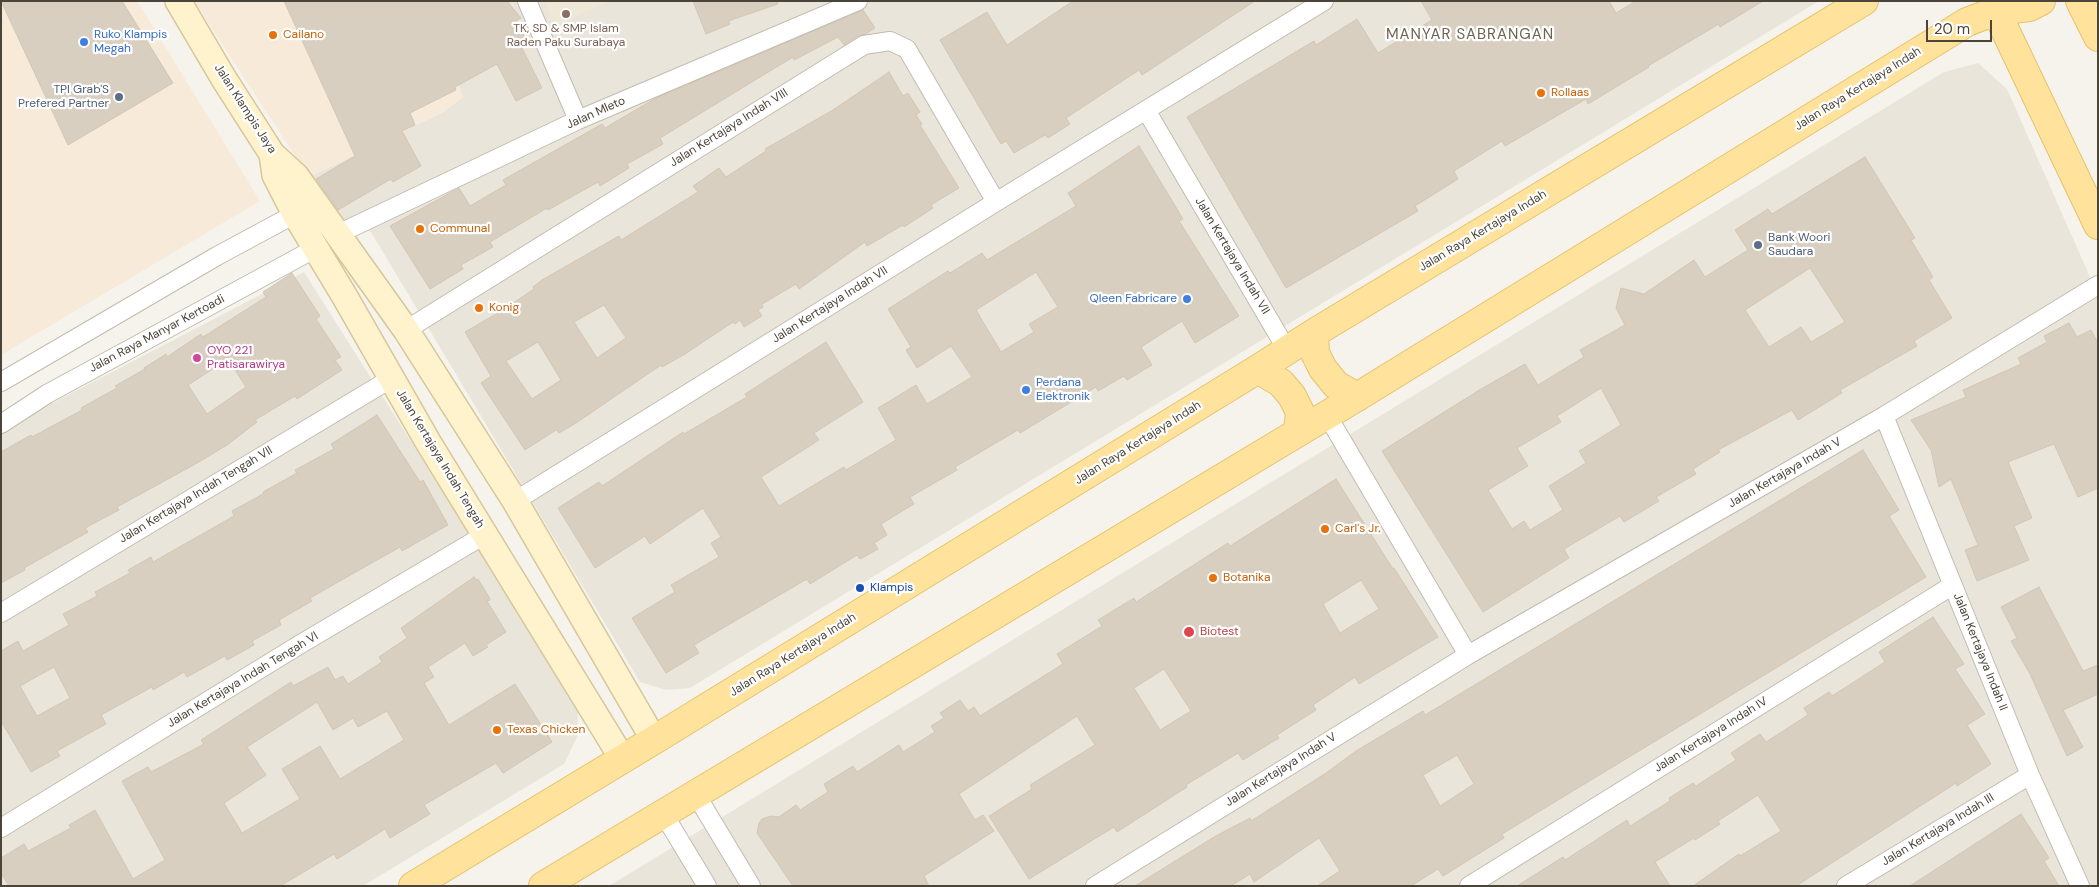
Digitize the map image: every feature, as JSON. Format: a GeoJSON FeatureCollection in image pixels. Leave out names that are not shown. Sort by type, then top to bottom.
{"type":"FeatureCollection","features":[{"type":"Feature","properties":{"kind":"main road","name":"Jalan Klampis Jaya"},"geometry":{"type":"LineString","coordinates":[[178,1],[224,79],[272,154],[296,176],[316,228]]}},
{"type":"Feature","properties":{"kind":"main road","name":"Jalan Raya Kertajaya Indah"},"geometry":{"type":"LineString","coordinates":[[413,886],[654,740],[1314,333],[1864,1]]}},
{"type":"Feature","properties":{"kind":"main road","name":"Jalan Raya Kertajaya Indah"},"geometry":{"type":"LineString","coordinates":[[543,886],[695,793],[1357,398],[1967,22],[1996,11],[2029,7],[2041,1]]}},
{"type":"Feature","properties":{"kind":"main road"},"geometry":{"type":"LineString","coordinates":[[2080,1],[2098,37]]}},
{"type":"Feature","properties":{"kind":"main road"},"geometry":{"type":"LineString","coordinates":[[1996,11],[2098,225]]}},
{"type":"Feature","properties":{"kind":"main road"},"geometry":{"type":"LineString","coordinates":[[316,228],[372,281],[406,330],[515,502],[654,740]]}},
{"type":"Feature","properties":{"kind":"main road","name":"Jalan Kertajaya Indah Tengah"},"geometry":{"type":"LineString","coordinates":[[316,228],[345,297],[428,442],[622,758]]}},
{"type":"Feature","properties":{"kind":"main road"},"geometry":{"type":"LineString","coordinates":[[345,297],[372,281]]}},
{"type":"Feature","properties":{"kind":"main road"},"geometry":{"type":"LineString","coordinates":[[1314,333],[1315,353],[1323,369],[1336,385],[1357,398]]}},
{"type":"Feature","properties":{"kind":"main road"},"geometry":{"type":"LineString","coordinates":[[1258,369],[1281,383],[1292,396],[1300,412],[1298,432]]}},
{"type":"Feature","properties":{"kind":"main road"},"geometry":{"type":"LineString","coordinates":[[576,683],[608,663]]}},
{"type":"Feature","properties":{"kind":"street"},"geometry":{"type":"LineString","coordinates":[[527,1],[578,120]]}},
{"type":"Feature","properties":{"kind":"street","name":"Jalan Mleto"},"geometry":{"type":"LineString","coordinates":[[316,228],[578,120],[858,1]]}},
{"type":"Feature","properties":{"kind":"street","name":"Jalan Kertajaya Indah VII"},"geometry":{"type":"LineString","coordinates":[[515,502],[996,202],[1324,1]]}},
{"type":"Feature","properties":{"kind":"street","name":"Jalan Kertajaya Indah VIII"},"geometry":{"type":"LineString","coordinates":[[406,330],[864,45],[890,41],[908,49],[996,202]]}},
{"type":"Feature","properties":{"kind":"street","name":"Jalan Kertajaya Indah VII"},"geometry":{"type":"LineString","coordinates":[[1146,110],[1287,350]]}},
{"type":"Feature","properties":{"kind":"street"},"geometry":{"type":"LineString","coordinates":[[1,382],[218,256],[316,228]]}},
{"type":"Feature","properties":{"kind":"street","name":"Jalan Raya Manyar Kertoadi"},"geometry":{"type":"LineString","coordinates":[[1,424],[316,228]]}},
{"type":"Feature","properties":{"kind":"street","name":"Jalan Kertajaya Indah V"},"geometry":{"type":"LineString","coordinates":[[1095,886],[1468,655],[1884,416],[2098,286]]}},
{"type":"Feature","properties":{"kind":"street","name":"Jalan Kertajaya Indah Tengah VII"},"geometry":{"type":"LineString","coordinates":[[1,613],[392,378]]}},
{"type":"Feature","properties":{"kind":"street"},"geometry":{"type":"LineString","coordinates":[[1327,415],[1468,655]]}},
{"type":"Feature","properties":{"kind":"street","name":"Jalan Kertajaya Indah II"},"geometry":{"type":"LineString","coordinates":[[1884,416],[2030,775],[2080,886]]}},
{"type":"Feature","properties":{"kind":"street","name":"Jalan Kertajaya Indah Tengah VI"},"geometry":{"type":"LineString","coordinates":[[1,828],[299,645],[486,534]]}},
{"type":"Feature","properties":{"kind":"street","name":"Jalan Kertajaya Indah IV"},"geometry":{"type":"LineString","coordinates":[[1469,886],[1953,585]]}},
{"type":"Feature","properties":{"kind":"street","name":"Jalan Kertajaya Indah III"},"geometry":{"type":"LineString","coordinates":[[1846,886],[2030,775]]}},
{"type":"Feature","properties":{"kind":"street"},"geometry":{"type":"LineString","coordinates":[[695,793],[751,886]]}},
{"type":"Feature","properties":{"kind":"street"},"geometry":{"type":"LineString","coordinates":[[663,813],[707,886]]}},
{"type":"Feature","properties":{"kind":"shaded area","name":"Ruko Klampis Megah"},"geometry":{"type":"Polygon","coordinates":[[[1,1],[137,1],[260,201],[1,355],[1,1]]]}},
{"type":"Feature","properties":{"kind":"shaded area"},"geometry":{"type":"Polygon","coordinates":[[[194,1],[423,1],[463,97],[443,112],[309,177],[194,1]]]}},
{"type":"Feature","properties":{"kind":"shaded area"},"geometry":{"type":"Polygon","coordinates":[[[423,1],[1819,1],[690,688],[666,690],[640,682],[371,232],[335,216],[309,177],[443,112],[463,97],[423,1]]]}},
{"type":"Feature","properties":{"kind":"shaded area","name":"TK, SD & SMP Islam Raden Paku Surabaya"},"geometry":{"type":"Polygon","coordinates":[[[545,1],[610,1],[555,26],[545,1]]]}},
{"type":"Feature","properties":{"kind":"shaded area"},"geometry":{"type":"Polygon","coordinates":[[[1978,63],[2007,89],[2098,295],[2098,886],[609,886],[1944,72],[1978,63]]]}},
{"type":"Feature","properties":{"kind":"shaded area"},"geometry":{"type":"Polygon","coordinates":[[[304,272],[578,706],[577,737],[564,764],[363,886],[1,886],[1,432],[20,420],[304,272]]]}},
{"type":"Feature","properties":{"kind":"building","name":"Ruko Klampis Megah"},"geometry":{"type":"Polygon","coordinates":[[[1,1],[122,1],[173,83],[68,145],[1,1]]]}},
{"type":"Feature","properties":{"kind":"building"},"geometry":{"type":"Polygon","coordinates":[[[284,1],[507,1],[521,18],[516,21],[529,45],[522,48],[542,88],[516,101],[497,64],[455,87],[456,90],[410,113],[415,125],[402,131],[421,166],[393,182],[391,179],[338,210],[316,179],[355,156],[284,1]]]}},
{"type":"Feature","properties":{"kind":"building"},"geometry":{"type":"Polygon","coordinates":[[[693,1],[777,1],[778,4],[728,21],[730,24],[706,34],[693,1]]]}},
{"type":"Feature","properties":{"kind":"building"},"geometry":{"type":"Polygon","coordinates":[[[1073,1],[1255,1],[1142,75],[1139,70],[1066,118],[1070,124],[1048,138],[1045,135],[1014,153],[1006,141],[1001,144],[940,40],[987,12],[1007,45],[1073,1]]]}},
{"type":"Feature","properties":{"kind":"building"},"geometry":{"type":"Polygon","coordinates":[[[1421,1],[1609,1],[1616,13],[1636,1],[1763,1],[1720,27],[1719,24],[1588,104],[1586,99],[1505,146],[1502,141],[1454,171],[1458,179],[1415,206],[1418,211],[1286,288],[1187,117],[1314,41],[1316,45],[1357,19],[1378,53],[1432,20],[1421,1]]]}},
{"type":"Feature","properties":{"kind":"building"},"geometry":{"type":"Polygon","coordinates":[[[863,10],[875,28],[866,34],[858,36],[844,45],[838,37],[794,60],[793,57],[660,138],[663,144],[627,164],[629,168],[600,186],[598,182],[548,210],[547,208],[490,242],[493,247],[461,265],[463,269],[430,289],[390,226],[459,188],[470,206],[506,185],[503,180],[602,124],[605,128],[656,98],[863,10]]]}},
{"type":"Feature","properties":{"kind":"building"},"geometry":{"type":"Polygon","coordinates":[[[889,72],[903,96],[908,93],[920,112],[916,115],[922,124],[920,125],[959,188],[931,205],[933,208],[904,227],[903,225],[867,246],[865,242],[799,289],[796,284],[762,304],[763,307],[758,310],[762,316],[744,327],[740,320],[735,324],[733,322],[685,354],[662,367],[661,365],[576,423],[559,433],[556,430],[525,450],[481,383],[491,376],[465,332],[503,310],[534,289],[533,287],[542,280],[619,236],[621,240],[698,192],[693,186],[719,168],[726,177],[766,151],[765,149],[833,110],[889,72]],[[604,305],[574,322],[597,358],[626,338],[604,305]],[[538,342],[506,361],[532,399],[561,380],[538,342]]]}},
{"type":"Feature","properties":{"kind":"building"},"geometry":{"type":"Polygon","coordinates":[[[1139,146],[1183,219],[1179,221],[1239,316],[1195,343],[1182,321],[1141,347],[1152,365],[1127,380],[1124,376],[1098,391],[1096,387],[1020,433],[1018,430],[955,467],[957,470],[910,497],[914,504],[881,524],[887,535],[874,543],[878,549],[860,559],[857,555],[810,584],[807,579],[740,618],[694,645],[699,653],[666,673],[632,618],[675,592],[671,585],[719,557],[711,543],[721,537],[703,508],[650,544],[645,536],[595,568],[558,508],[599,482],[602,486],[683,432],[684,434],[747,397],[745,394],[826,342],[863,402],[814,433],[819,440],[761,477],[779,506],[844,467],[846,470],[896,440],[878,408],[916,385],[927,404],[972,377],[951,346],[917,368],[906,350],[911,347],[888,309],[948,271],[950,273],[982,253],[987,260],[1076,206],[1068,193],[1139,146]],[[1036,272],[976,310],[1001,352],[1034,332],[1029,324],[1058,307],[1036,272]]]}},
{"type":"Feature","properties":{"kind":"building"},"geometry":{"type":"Polygon","coordinates":[[[1865,157],[1915,238],[1911,240],[1933,277],[1929,280],[1952,318],[1914,341],[1917,346],[1840,390],[1842,393],[1798,420],[1792,410],[1718,450],[1720,452],[1693,469],[1696,474],[1656,497],[1659,501],[1624,522],[1620,516],[1564,549],[1569,558],[1483,612],[1382,451],[1481,389],[1525,364],[1538,385],[1584,357],[1580,350],[1625,325],[1616,308],[1621,288],[1644,294],[1694,260],[1705,277],[1748,250],[1735,230],[1768,209],[1772,214],[1865,157]],[[1810,268],[1745,310],[1769,347],[1801,327],[1811,342],[1845,322],[1810,268]],[[1601,388],[1557,416],[1561,422],[1517,448],[1528,466],[1488,490],[1512,529],[1524,521],[1530,530],[1563,510],[1549,486],[1586,463],[1579,451],[1621,425],[1601,388]]]}},
{"type":"Feature","properties":{"kind":"building"},"geometry":{"type":"Polygon","coordinates":[[[292,273],[320,316],[316,319],[341,357],[335,360],[342,370],[297,399],[295,396],[255,420],[257,422],[227,445],[117,507],[119,510],[85,528],[88,532],[1,583],[1,452],[82,410],[81,408],[117,388],[115,386],[145,369],[166,354],[167,357],[201,334],[203,337],[266,297],[263,292],[292,273]],[[228,359],[188,385],[207,414],[246,387],[228,359]]]}},
{"type":"Feature","properties":{"kind":"building"},"geometry":{"type":"Polygon","coordinates":[[[2069,323],[2077,337],[2091,330],[2098,343],[2098,488],[2078,497],[2054,444],[2008,462],[2032,518],[2014,526],[2029,560],[1977,581],[1965,550],[1978,545],[1951,479],[1939,487],[1931,450],[1911,420],[1966,397],[1963,390],[2021,364],[2018,358],[2047,342],[2044,336],[2069,323]]]}},
{"type":"Feature","properties":{"kind":"building"},"geometry":{"type":"Polygon","coordinates":[[[377,415],[420,482],[423,480],[448,525],[402,551],[400,547],[310,598],[312,601],[279,620],[281,625],[252,641],[254,645],[227,660],[225,656],[187,677],[184,672],[153,690],[152,687],[101,715],[106,724],[57,751],[60,756],[31,772],[1,721],[1,651],[18,641],[23,651],[69,625],[63,614],[97,596],[95,592],[130,573],[128,570],[151,557],[153,562],[234,516],[232,511],[297,473],[295,470],[334,449],[331,444],[377,415]],[[54,667],[20,686],[37,716],[70,698],[54,667]]]}},
{"type":"Feature","properties":{"kind":"building"},"geometry":{"type":"Polygon","coordinates":[[[1863,450],[1899,510],[1889,516],[1926,577],[1502,834],[1504,838],[1443,876],[1438,869],[1411,886],[1317,886],[1340,871],[1319,838],[1254,882],[1250,874],[1231,886],[1135,886],[1214,837],[1250,818],[1251,821],[1326,773],[1356,751],[1423,711],[1425,715],[1863,450]],[[1457,755],[1423,775],[1440,806],[1474,784],[1457,755]]]}},
{"type":"Feature","properties":{"kind":"building"},"geometry":{"type":"Polygon","coordinates":[[[1336,479],[1438,637],[1359,684],[1355,677],[1313,705],[1316,710],[1277,735],[1279,738],[1243,760],[1238,753],[1186,785],[1187,787],[1117,832],[1114,827],[1029,879],[989,816],[1032,789],[1030,785],[1095,745],[1077,716],[959,794],[975,820],[983,815],[994,831],[924,876],[929,886],[793,886],[757,833],[762,819],[771,816],[779,817],[796,805],[800,810],[828,792],[824,784],[853,766],[857,772],[899,745],[903,752],[935,732],[931,726],[944,718],[940,713],[960,700],[968,711],[974,707],[980,716],[1063,664],[1057,654],[1102,626],[1098,620],[1134,598],[1136,602],[1228,543],[1230,546],[1336,479]],[[1361,580],[1323,604],[1340,633],[1379,609],[1361,580]],[[1164,669],[1134,688],[1160,730],[1191,711],[1164,669]]]}},
{"type":"Feature","properties":{"kind":"building"},"geometry":{"type":"Polygon","coordinates":[[[474,577],[476,580],[478,579],[489,597],[490,600],[487,601],[506,632],[486,645],[488,647],[473,656],[465,643],[428,667],[434,677],[424,683],[449,725],[515,684],[552,742],[503,773],[496,763],[424,805],[430,814],[390,838],[385,829],[337,859],[334,854],[280,886],[9,886],[1,873],[1,858],[24,844],[28,851],[71,828],[69,825],[95,810],[133,879],[165,860],[122,781],[148,767],[151,772],[204,744],[201,740],[291,682],[293,686],[328,667],[335,680],[343,676],[348,684],[382,662],[379,657],[407,638],[401,628],[474,577]],[[317,702],[247,747],[266,775],[224,803],[242,833],[300,799],[282,769],[320,746],[340,779],[404,740],[387,711],[358,727],[353,718],[333,730],[317,702]]]}},
{"type":"Feature","properties":{"kind":"building"},"geometry":{"type":"Polygon","coordinates":[[[2039,587],[2083,671],[2098,665],[2098,694],[2063,710],[2083,747],[2067,756],[2030,674],[2011,641],[2017,638],[2001,607],[2039,587]]]}},
{"type":"Feature","properties":{"kind":"building"},"geometry":{"type":"Polygon","coordinates":[[[1933,617],[1964,664],[1955,669],[1985,714],[1967,725],[1991,764],[1957,786],[1956,783],[1796,886],[1693,886],[1739,854],[1740,856],[1781,831],[1758,795],[1718,821],[1720,824],[1655,862],[1670,886],[1517,886],[1563,857],[1565,860],[1627,820],[1630,826],[1670,801],[1669,798],[1693,783],[1696,786],[1736,760],[1731,753],[1760,734],[1766,742],[1808,715],[1804,708],[1829,692],[1832,696],[1885,662],[1879,652],[1933,617]]]}},
{"type":"Feature","properties":{"kind":"building"},"geometry":{"type":"Polygon","coordinates":[[[2021,814],[2049,858],[2044,861],[2059,886],[1910,886],[2021,814]]]}},
{"type":"Feature","properties":{"kind":"place","name":"TK, SD & SMP Islam Raden Paku Surabaya"},"geometry":{"type":"Point","coordinates":[566,14]}},
{"type":"Feature","properties":{"kind":"place","name":"Cailano"},"geometry":{"type":"Point","coordinates":[273,35]}},
{"type":"Feature","properties":{"kind":"place","name":"Ruko Klampis Megah"},"geometry":{"type":"Point","coordinates":[84,42]}},
{"type":"Feature","properties":{"kind":"place","name":"Rollaas"},"geometry":{"type":"Point","coordinates":[1541,93]}},
{"type":"Feature","properties":{"kind":"place","name":"TPI Grab'S Prefered Partner"},"geometry":{"type":"Point","coordinates":[119,97]}},
{"type":"Feature","properties":{"kind":"place","name":"Communal"},"geometry":{"type":"Point","coordinates":[420,229]}},
{"type":"Feature","properties":{"kind":"place","name":"Bank Woori Saudara"},"geometry":{"type":"Point","coordinates":[1758,245]}},
{"type":"Feature","properties":{"kind":"place","name":"Qleen Fabricare"},"geometry":{"type":"Point","coordinates":[1187,299]}},
{"type":"Feature","properties":{"kind":"place","name":"Konig"},"geometry":{"type":"Point","coordinates":[479,308]}},
{"type":"Feature","properties":{"kind":"place","name":"OYO 221 Pratisarawirya"},"geometry":{"type":"Point","coordinates":[197,358]}},
{"type":"Feature","properties":{"kind":"place","name":"Perdana Elektronik"},"geometry":{"type":"Point","coordinates":[1026,390]}},
{"type":"Feature","properties":{"kind":"place","name":"Carl's Jr."},"geometry":{"type":"Point","coordinates":[1325,529]}},
{"type":"Feature","properties":{"kind":"place","name":"Botanika"},"geometry":{"type":"Point","coordinates":[1213,578]}},
{"type":"Feature","properties":{"kind":"place","name":"Klampis"},"geometry":{"type":"Point","coordinates":[860,588]}},
{"type":"Feature","properties":{"kind":"place","name":"Biotest"},"geometry":{"type":"Point","coordinates":[1189,632]}},
{"type":"Feature","properties":{"kind":"place","name":"Texas Chicken"},"geometry":{"type":"Point","coordinates":[497,730]}},
{"type":"Feature","properties":{"kind":"district","name":"MANYAR SABRANGAN"},"geometry":{"type":"Point","coordinates":[1470,35]}}]}
